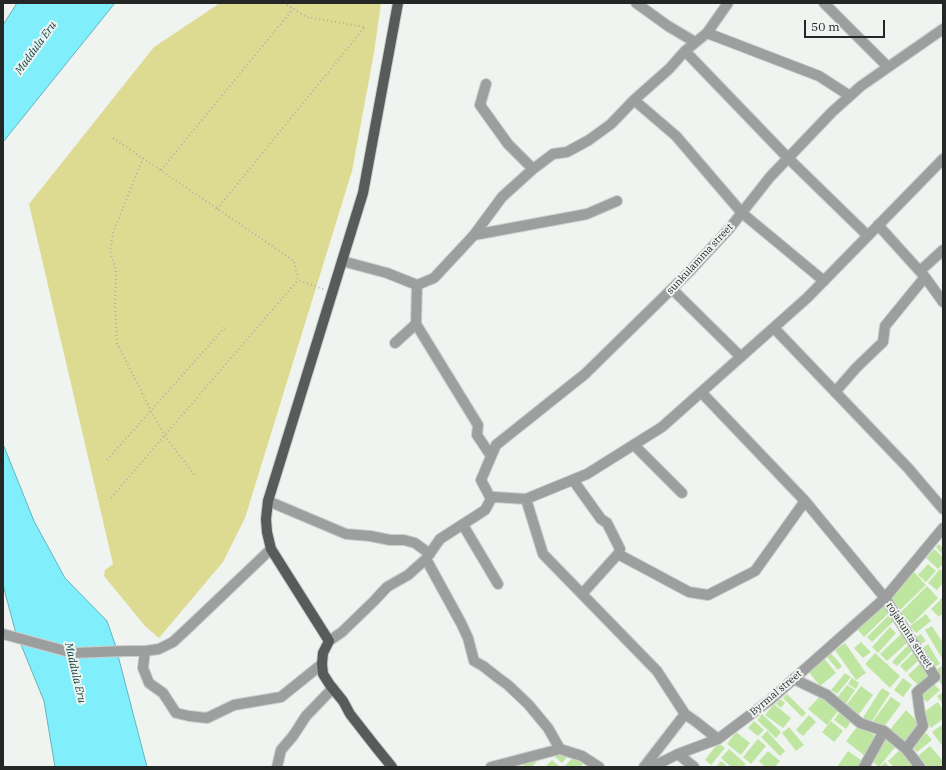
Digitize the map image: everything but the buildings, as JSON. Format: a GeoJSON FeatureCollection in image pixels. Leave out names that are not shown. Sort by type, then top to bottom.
{"type":"FeatureCollection","features":[{"type":"Feature","properties":{"kind":"main road"},"geometry":{"type":"LineString","coordinates":[[392,767],[350,714],[343,701],[323,674],[322,664],[324,653],[329,641],[271,549],[267,532],[266,518],[268,501],[363,193],[398,3]]}},
{"type":"Feature","properties":{"kind":"street"},"geometry":{"type":"LineString","coordinates":[[636,3],[668,26],[695,42]]}},
{"type":"Feature","properties":{"kind":"street"},"geometry":{"type":"LineString","coordinates":[[342,261],[387,273],[417,285],[434,278],[474,235],[502,197],[533,168],[553,154],[567,152],[589,140],[611,124],[634,100],[668,70],[685,51],[707,33],[728,3]]}},
{"type":"Feature","properties":{"kind":"street"},"geometry":{"type":"LineString","coordinates":[[824,3],[888,66]]}},
{"type":"Feature","properties":{"kind":"street","name":"sunkulamma street"},"geometry":{"type":"LineString","coordinates":[[491,499],[481,480],[496,445],[584,374],[672,289],[729,229],[770,177],[832,112],[861,86],[943,29]]}},
{"type":"Feature","properties":{"kind":"street"},"geometry":{"type":"LineString","coordinates":[[707,33],[819,76],[850,96]]}},
{"type":"Feature","properties":{"kind":"street"},"geometry":{"type":"LineString","coordinates":[[685,51],[788,158],[868,236]]}},
{"type":"Feature","properties":{"kind":"street"},"geometry":{"type":"LineString","coordinates":[[486,84],[480,106],[508,144],[533,168]]}},
{"type":"Feature","properties":{"kind":"street"},"geometry":{"type":"LineString","coordinates":[[634,100],[676,136],[742,213],[824,281]]}},
{"type":"Feature","properties":{"kind":"street"},"geometry":{"type":"LineString","coordinates":[[329,641],[342,632],[387,588],[408,575],[428,556],[440,539],[485,510],[491,499],[494,497],[526,499],[573,480],[587,474],[662,427],[807,298],[943,159]]}},
{"type":"Feature","properties":{"kind":"street"},"geometry":{"type":"LineString","coordinates":[[474,235],[587,214],[617,201]]}},
{"type":"Feature","properties":{"kind":"street"},"geometry":{"type":"LineString","coordinates":[[878,225],[923,274],[943,302]]}},
{"type":"Feature","properties":{"kind":"street"},"geometry":{"type":"LineString","coordinates":[[835,392],[883,342],[885,326],[923,274],[943,250]]}},
{"type":"Feature","properties":{"kind":"street"},"geometry":{"type":"LineString","coordinates":[[417,285],[416,324],[478,426],[478,435],[491,456]]}},
{"type":"Feature","properties":{"kind":"street"},"geometry":{"type":"LineString","coordinates":[[672,289],[741,357]]}},
{"type":"Feature","properties":{"kind":"street"},"geometry":{"type":"LineString","coordinates":[[395,343],[416,324]]}},
{"type":"Feature","properties":{"kind":"street"},"geometry":{"type":"LineString","coordinates":[[774,328],[908,468],[943,509]]}},
{"type":"Feature","properties":{"kind":"street"},"geometry":{"type":"LineString","coordinates":[[701,392],[805,501],[885,598]]}},
{"type":"Feature","properties":{"kind":"street"},"geometry":{"type":"LineString","coordinates":[[634,445],[682,493]]}},
{"type":"Feature","properties":{"kind":"street"},"geometry":{"type":"LineString","coordinates":[[573,480],[601,519],[607,523],[620,549],[618,554],[582,594]]}},
{"type":"Feature","properties":{"kind":"street"},"geometry":{"type":"LineString","coordinates":[[526,499],[543,554],[657,671],[685,714],[718,739]]}},
{"type":"Feature","properties":{"kind":"street"},"geometry":{"type":"LineString","coordinates":[[268,501],[346,534],[370,536],[390,540],[404,540],[415,543],[428,556],[468,638],[474,661],[484,666],[508,685],[528,704],[548,728],[560,749]]}},
{"type":"Feature","properties":{"kind":"street"},"geometry":{"type":"LineString","coordinates":[[618,554],[689,592],[708,595],[755,570],[805,501]]}},
{"type":"Feature","properties":{"kind":"street"},"geometry":{"type":"LineString","coordinates":[[463,525],[498,584]]}},
{"type":"Feature","properties":{"kind":"street","name":"rojakunta street"},"geometry":{"type":"LineString","coordinates":[[906,749],[923,726],[917,692],[936,677],[885,598],[943,528]]}},
{"type":"Feature","properties":{"kind":"street"},"geometry":{"type":"LineString","coordinates":[[3,634],[73,653],[145,651],[159,649],[173,642],[271,549]]}},
{"type":"Feature","properties":{"kind":"street","name":"Byrmal street"},"geometry":{"type":"LineString","coordinates":[[652,767],[678,754],[718,739],[770,700],[885,598]]}},
{"type":"Feature","properties":{"kind":"street"},"geometry":{"type":"LineString","coordinates":[[145,651],[143,668],[149,683],[163,693],[176,712],[189,716],[207,718],[234,705],[281,697],[322,664]]}},
{"type":"Feature","properties":{"kind":"street"},"geometry":{"type":"LineString","coordinates":[[794,679],[826,695],[860,723],[884,731],[906,749],[920,767]]}},
{"type":"Feature","properties":{"kind":"street"},"geometry":{"type":"LineString","coordinates":[[277,767],[281,750],[293,736],[306,716],[333,688]]}},
{"type":"Feature","properties":{"kind":"street"},"geometry":{"type":"LineString","coordinates":[[644,767],[685,714]]}},
{"type":"Feature","properties":{"kind":"street"},"geometry":{"type":"LineString","coordinates":[[864,767],[884,731]]}},
{"type":"Feature","properties":{"kind":"street"},"geometry":{"type":"LineString","coordinates":[[491,767],[560,749],[582,756],[599,767]]}},
{"type":"Feature","properties":{"kind":"street"},"geometry":{"type":"LineString","coordinates":[[678,754],[694,767]]}},
{"type":"Feature","properties":{"kind":"path"},"geometry":{"type":"LineString","coordinates":[[217,209],[365,27],[306,17],[284,3]]}},
{"type":"Feature","properties":{"kind":"path"},"geometry":{"type":"LineString","coordinates":[[161,170],[293,9]]}},
{"type":"Feature","properties":{"kind":"path"},"geometry":{"type":"LineString","coordinates":[[113,138],[294,261],[298,280]]}},
{"type":"Feature","properties":{"kind":"path"},"geometry":{"type":"LineString","coordinates":[[143,158],[113,233],[110,251],[116,270],[115,305],[117,343],[165,436],[196,477]]}},
{"type":"Feature","properties":{"kind":"path"},"geometry":{"type":"LineString","coordinates":[[298,280],[332,292]]}},
{"type":"Feature","properties":{"kind":"path"},"geometry":{"type":"LineString","coordinates":[[111,498],[298,280]]}},
{"type":"Feature","properties":{"kind":"path"},"geometry":{"type":"LineString","coordinates":[[107,460],[226,326]]}},
{"type":"Feature","properties":{"kind":"shaded area"},"geometry":{"type":"Polygon","coordinates":[[[220,3],[381,3],[374,53],[352,171],[245,518],[223,562],[159,638],[145,626],[104,576],[105,570],[113,564],[29,204],[154,47],[220,3]]]}},
{"type":"Feature","properties":{"kind":"water","name":"Maddula Eru"},"geometry":{"type":"Polygon","coordinates":[[[17,3],[115,3],[3,142],[3,25],[17,3]]]}},
{"type":"Feature","properties":{"kind":"water","name":"Maddula Eru"},"geometry":{"type":"Polygon","coordinates":[[[3,444],[34,521],[65,578],[107,621],[115,644],[147,767],[55,767],[44,701],[15,630],[3,585],[3,444]]]}}]}
